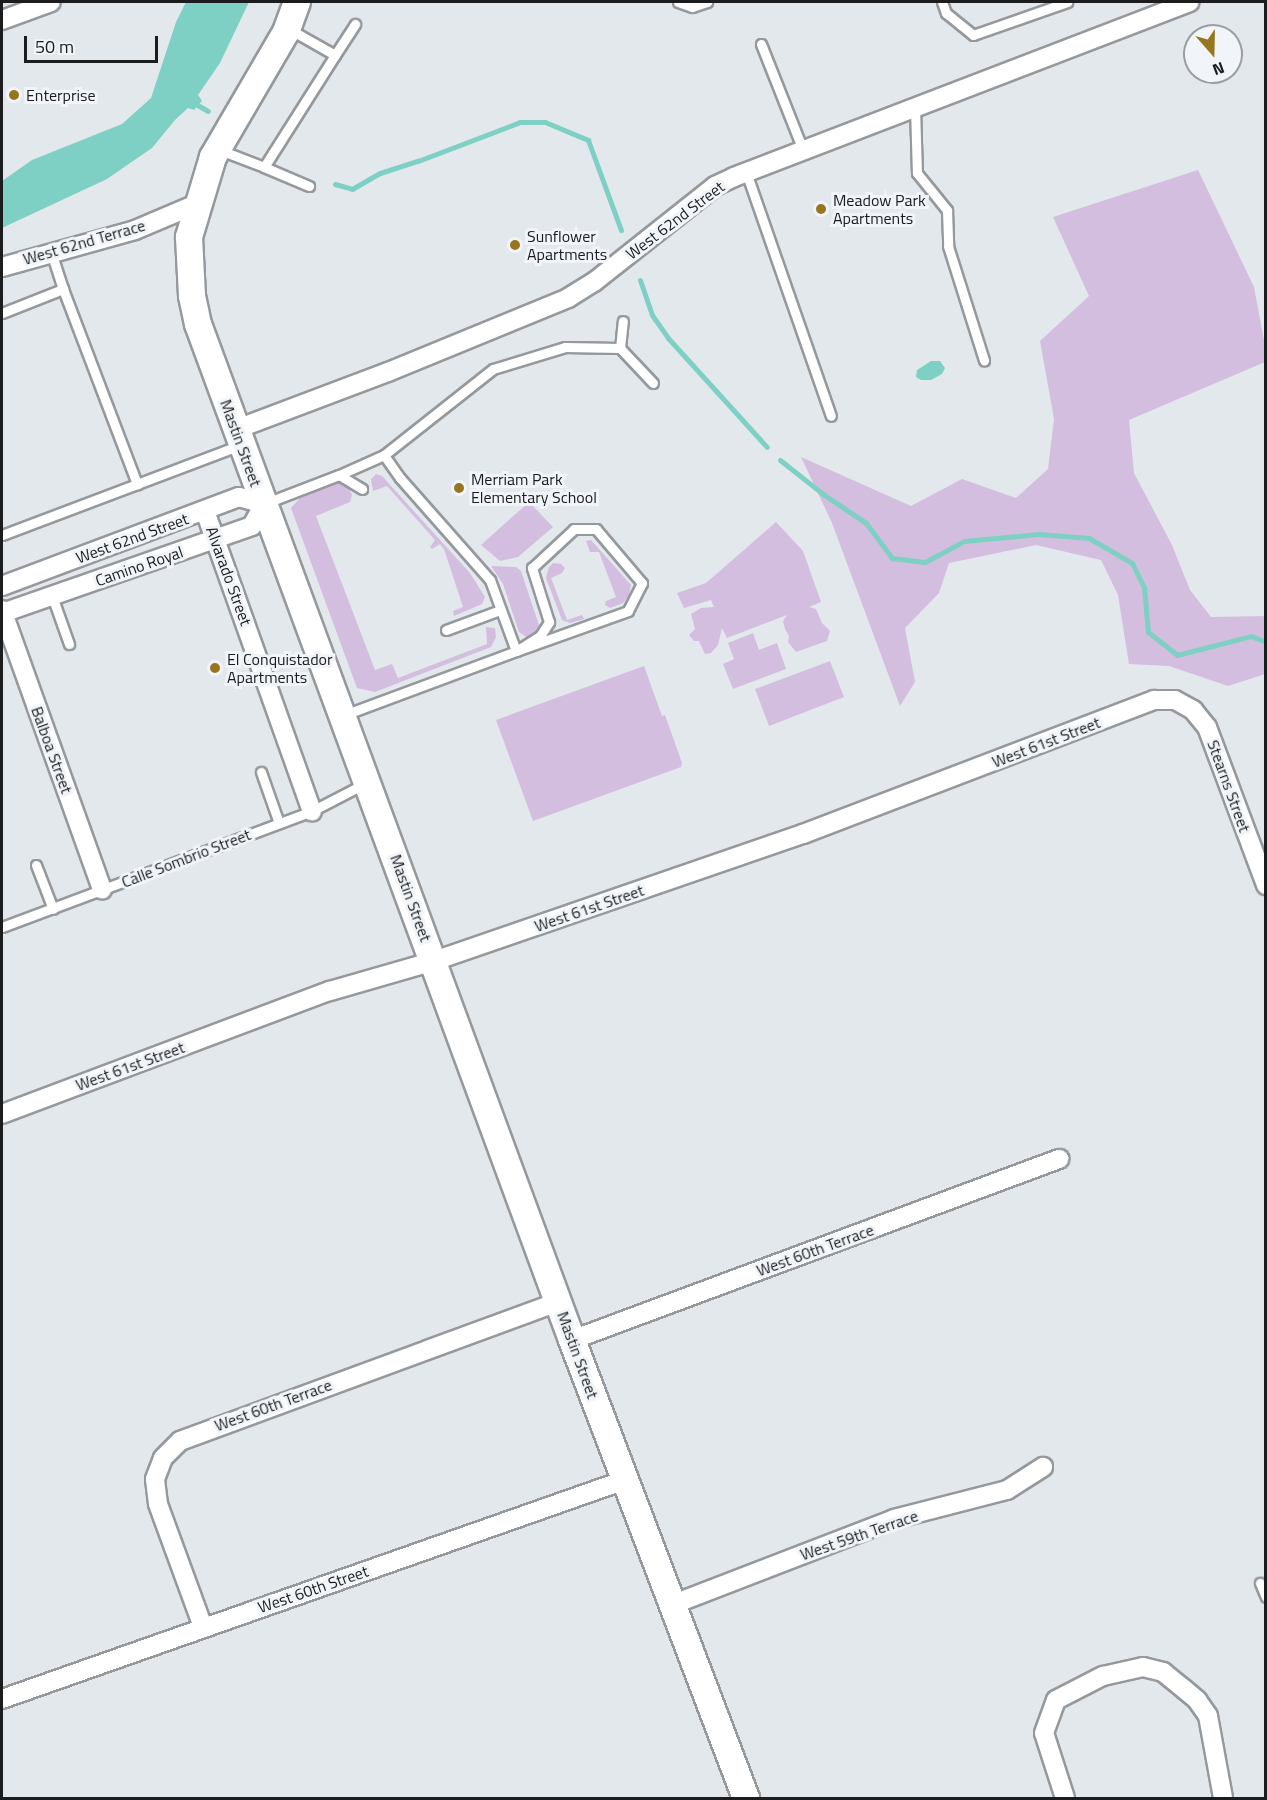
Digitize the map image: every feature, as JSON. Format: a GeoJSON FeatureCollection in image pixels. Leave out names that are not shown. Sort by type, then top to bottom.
{"type":"FeatureCollection","features":[{"type":"Feature","properties":{"kind":"street"},"geometry":{"type":"LineString","coordinates":[[2,20],[51,2]]}},
{"type":"Feature","properties":{"kind":"street","name":"Mastin Street"},"geometry":{"type":"LineString","coordinates":[[297,2],[287,28],[218,149],[189,237],[192,296],[209,356],[572,1340],[746,1798]]}},
{"type":"Feature","properties":{"kind":"street","name":"West 62nd Street"},"geometry":{"type":"LineString","coordinates":[[240,437],[388,372],[568,298],[594,282],[716,186],[746,172],[1190,2]]}},
{"type":"Feature","properties":{"kind":"street","name":"West 62nd Terrace"},"geometry":{"type":"LineString","coordinates":[[2,267],[135,230],[199,203]]}},
{"type":"Feature","properties":{"kind":"street","name":"West 62nd Street"},"geometry":{"type":"LineString","coordinates":[[2,586],[239,498],[264,504]]}},
{"type":"Feature","properties":{"kind":"street","name":"Camino Royal"},"geometry":{"type":"LineString","coordinates":[[2,612],[252,526],[264,504]]}},
{"type":"Feature","properties":{"kind":"street","name":"Alvarado Street"},"geometry":{"type":"LineString","coordinates":[[205,511],[312,811]]}},
{"type":"Feature","properties":{"kind":"street","name":"Balboa Street"},"geometry":{"type":"LineString","coordinates":[[2,612],[102,890]]}},
{"type":"Feature","properties":{"kind":"street","name":"West 61st Street"},"geometry":{"type":"LineString","coordinates":[[2,1114],[330,991],[434,961],[803,834],[1154,700],[1175,700]]}},
{"type":"Feature","properties":{"kind":"street","name":"Stearns Street"},"geometry":{"type":"LineString","coordinates":[[1175,700],[1193,710],[1207,727],[1266,885]]}},
{"type":"Feature","properties":{"kind":"street","name":"West 60th Terrace"},"geometry":{"type":"LineString","coordinates":[[572,1340],[1059,1159]]}},
{"type":"Feature","properties":{"kind":"street","name":"West 60th Terrace"},"geometry":{"type":"LineString","coordinates":[[202,1627],[158,1504],[155,1479],[163,1458],[180,1441],[558,1302]]}},
{"type":"Feature","properties":{"kind":"street","name":"West 59th Terrace"},"geometry":{"type":"LineString","coordinates":[[674,1604],[894,1519],[1007,1490],[1043,1467]]}},
{"type":"Feature","properties":{"kind":"street","name":"West 60th Street"},"geometry":{"type":"LineString","coordinates":[[2,1699],[625,1480]]}},
{"type":"Feature","properties":{"kind":"street"},"geometry":{"type":"LineString","coordinates":[[1065,1798],[1044,1733],[1056,1700],[1103,1676],[1143,1667],[1163,1672],[1197,1700],[1208,1716],[1222,1798]]}},
{"type":"Feature","properties":{"kind":"lane"},"geometry":{"type":"LineString","coordinates":[[678,2],[692,7],[706,2]]}},
{"type":"Feature","properties":{"kind":"lane"},"geometry":{"type":"LineString","coordinates":[[942,2],[946,13],[973,35],[1067,2]]}},
{"type":"Feature","properties":{"kind":"lane"},"geometry":{"type":"LineString","coordinates":[[264,167],[355,24]]}},
{"type":"Feature","properties":{"kind":"lane"},"geometry":{"type":"LineString","coordinates":[[287,28],[334,56]]}},
{"type":"Feature","properties":{"kind":"lane"},"geometry":{"type":"LineString","coordinates":[[761,44],[804,150]]}},
{"type":"Feature","properties":{"kind":"lane"},"geometry":{"type":"LineString","coordinates":[[915,107],[917,173],[946,210],[948,246],[984,360]]}},
{"type":"Feature","properties":{"kind":"lane"},"geometry":{"type":"LineString","coordinates":[[218,149],[309,186]]}},
{"type":"Feature","properties":{"kind":"lane"},"geometry":{"type":"LineString","coordinates":[[746,172],[831,416]]}},
{"type":"Feature","properties":{"kind":"lane"},"geometry":{"type":"LineString","coordinates":[[51,252],[137,484]]}},
{"type":"Feature","properties":{"kind":"lane"},"geometry":{"type":"LineString","coordinates":[[2,313],[63,289]]}},
{"type":"Feature","properties":{"kind":"lane"},"geometry":{"type":"LineString","coordinates":[[620,348],[623,321]]}},
{"type":"Feature","properties":{"kind":"lane"},"geometry":{"type":"LineString","coordinates":[[264,504],[384,455],[493,369],[565,347],[620,348],[652,383]]}},
{"type":"Feature","properties":{"kind":"lane"},"geometry":{"type":"LineString","coordinates":[[2,535],[137,484],[240,437]]}},
{"type":"Feature","properties":{"kind":"lane"},"geometry":{"type":"LineString","coordinates":[[384,455],[400,478],[490,580],[516,651]]}},
{"type":"Feature","properties":{"kind":"lane"},"geometry":{"type":"LineString","coordinates":[[339,475],[362,489]]}},
{"type":"Feature","properties":{"kind":"lane"},"geometry":{"type":"LineString","coordinates":[[343,715],[628,611],[642,583],[596,529],[574,529],[532,568],[549,622],[540,636],[516,651]]}},
{"type":"Feature","properties":{"kind":"lane"},"geometry":{"type":"LineString","coordinates":[[52,596],[69,644]]}},
{"type":"Feature","properties":{"kind":"lane"},"geometry":{"type":"LineString","coordinates":[[446,630],[500,610]]}},
{"type":"Feature","properties":{"kind":"lane"},"geometry":{"type":"LineString","coordinates":[[261,772],[279,823]]}},
{"type":"Feature","properties":{"kind":"lane","name":"Calle Sombrio Street"},"geometry":{"type":"LineString","coordinates":[[2,927],[312,811],[368,782]]}},
{"type":"Feature","properties":{"kind":"lane"},"geometry":{"type":"LineString","coordinates":[[36,865],[53,909]]}},
{"type":"Feature","properties":{"kind":"lane"},"geometry":{"type":"LineString","coordinates":[[1260,1583],[1266,1597]]}},
{"type":"Feature","properties":{"kind":"shaded area"},"geometry":{"type":"Polygon","coordinates":[[[186,2],[249,2],[220,63],[198,95],[202,101],[194,110],[188,108],[175,120],[152,148],[107,179],[2,228],[2,181],[32,160],[122,124],[151,98],[176,22],[186,2]]]}},
{"type":"Feature","properties":{"kind":"shaded area"},"geometry":{"type":"Polygon","coordinates":[[[1198,170],[1254,287],[1265,346],[1265,362],[1129,420],[1134,473],[1172,545],[1190,590],[1211,617],[1265,616],[1265,674],[1228,686],[1169,666],[1129,664],[1118,595],[1101,560],[1036,545],[949,563],[939,593],[905,628],[915,682],[900,706],[832,523],[801,457],[911,506],[962,479],[1016,498],[1048,469],[1054,419],[1040,341],[1089,296],[1053,217],[1198,170]]]}},
{"type":"Feature","properties":{"kind":"shaded area"},"geometry":{"type":"Polygon","coordinates":[[[931,361],[940,361],[945,368],[942,374],[931,380],[921,380],[916,377],[917,370],[931,361]]]}},
{"type":"Feature","properties":{"kind":"shaded area"},"geometry":{"type":"Polygon","coordinates":[[[376,474],[382,476],[470,573],[485,597],[482,604],[454,616],[453,611],[463,607],[444,549],[440,544],[432,549],[430,547],[435,540],[387,486],[373,491],[371,479],[376,474]]]}},
{"type":"Feature","properties":{"kind":"shaded area"},"geometry":{"type":"Polygon","coordinates":[[[338,483],[349,488],[352,495],[350,502],[316,516],[375,670],[392,664],[398,678],[487,644],[486,627],[495,628],[496,637],[491,647],[375,692],[357,688],[291,508],[300,498],[338,483]]]}},
{"type":"Feature","properties":{"kind":"shaded area"},"geometry":{"type":"Polygon","coordinates":[[[529,502],[553,527],[518,557],[500,561],[481,545],[529,502]]]}},
{"type":"Feature","properties":{"kind":"shaded area"},"geometry":{"type":"Polygon","coordinates":[[[776,522],[803,551],[821,602],[809,607],[816,609],[822,623],[830,631],[827,641],[796,652],[788,642],[789,636],[783,621],[787,615],[727,638],[722,628],[718,645],[711,653],[705,654],[699,641],[694,641],[689,635],[695,629],[691,614],[701,608],[714,607],[711,600],[684,608],[677,593],[706,583],[776,522]]]}},
{"type":"Feature","properties":{"kind":"shaded area"},"geometry":{"type":"Polygon","coordinates":[[[591,540],[631,585],[629,595],[623,603],[610,608],[605,605],[606,601],[616,597],[599,552],[590,552],[586,541],[591,540]]]}},
{"type":"Feature","properties":{"kind":"shaded area"},"geometry":{"type":"Polygon","coordinates":[[[553,563],[561,564],[565,568],[562,573],[551,578],[567,620],[582,615],[584,619],[570,623],[562,620],[546,578],[549,567],[553,563]]]}},
{"type":"Feature","properties":{"kind":"shaded area"},"geometry":{"type":"Polygon","coordinates":[[[491,566],[516,567],[521,571],[539,625],[537,633],[528,638],[519,632],[503,584],[491,566]]]}},
{"type":"Feature","properties":{"kind":"shaded area"},"geometry":{"type":"Polygon","coordinates":[[[753,633],[759,650],[777,643],[786,669],[733,689],[723,664],[734,659],[728,643],[753,633]]]}},
{"type":"Feature","properties":{"kind":"shaded area"},"geometry":{"type":"Polygon","coordinates":[[[830,661],[844,697],[769,726],[755,689],[830,661]]]}},
{"type":"Feature","properties":{"kind":"shaded area"},"geometry":{"type":"Polygon","coordinates":[[[644,666],[662,716],[665,715],[682,763],[681,767],[533,821],[496,720],[644,666]]]}},
{"type":"Feature","properties":{"kind":"waterway"},"geometry":{"type":"LineString","coordinates":[[194,103],[208,111]]}},
{"type":"Feature","properties":{"kind":"waterway"},"geometry":{"type":"LineString","coordinates":[[335,184],[352,189],[380,173],[520,122],[545,122],[588,140],[621,230]]}},
{"type":"Feature","properties":{"kind":"waterway"},"geometry":{"type":"LineString","coordinates":[[640,280],[652,315],[668,338],[767,447]]}},
{"type":"Feature","properties":{"kind":"waterway"},"geometry":{"type":"LineString","coordinates":[[780,460],[823,494],[866,523],[892,558],[925,562],[964,541],[1039,534],[1089,538],[1132,563],[1144,588],[1148,632],[1177,655],[1251,636],[1266,642]]}},
{"type":"Feature","properties":{"kind":"place","name":"Enterprise"},"geometry":{"type":"Point","coordinates":[14,95]}},
{"type":"Feature","properties":{"kind":"place","name":"Meadow Park Apartments"},"geometry":{"type":"Point","coordinates":[821,209]}},
{"type":"Feature","properties":{"kind":"place","name":"Sunflower Apartments"},"geometry":{"type":"Point","coordinates":[515,245]}},
{"type":"Feature","properties":{"kind":"place","name":"Merriam Park Elementary School"},"geometry":{"type":"Point","coordinates":[459,488]}},
{"type":"Feature","properties":{"kind":"place","name":"El Conquistador Apartments"},"geometry":{"type":"Point","coordinates":[215,668]}}]}
